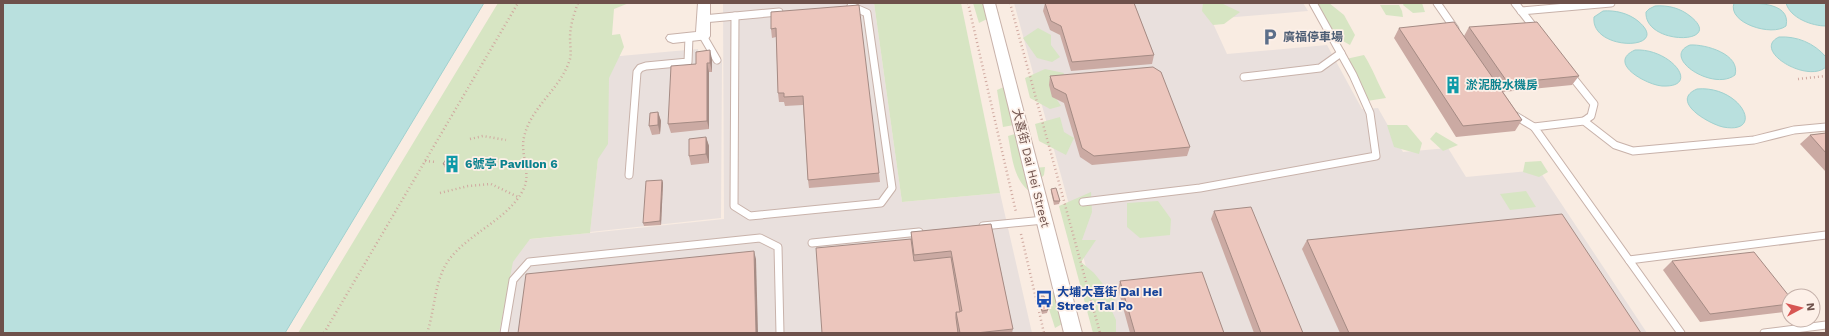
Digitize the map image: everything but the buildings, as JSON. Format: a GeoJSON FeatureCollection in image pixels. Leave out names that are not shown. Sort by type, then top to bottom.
{"type":"FeatureCollection","features":[{"type":"Feature","properties":{"kind":"street"},"geometry":{"type":"LineString","coordinates":[[673,38],[703,36],[704,3]]}},
{"type":"Feature","properties":{"kind":"street","name":"大喜街 Dai Hei Street"},"geometry":{"type":"LineString","coordinates":[[989,3],[1073,333]]}},
{"type":"Feature","properties":{"kind":"lane"},"geometry":{"type":"LineString","coordinates":[[1083,202],[1200,188],[1376,156],[1370,113],[1353,75],[1313,3]]}},
{"type":"Feature","properties":{"kind":"lane"},"geometry":{"type":"LineString","coordinates":[[1437,3],[1460,36]]}},
{"type":"Feature","properties":{"kind":"lane"},"geometry":{"type":"LineString","coordinates":[[1515,3],[1541,36]]}},
{"type":"Feature","properties":{"kind":"lane"},"geometry":{"type":"LineString","coordinates":[[1543,3],[1547,9]]}},
{"type":"Feature","properties":{"kind":"lane"},"geometry":{"type":"LineString","coordinates":[[1521,11],[1611,3]]}},
{"type":"Feature","properties":{"kind":"lane"},"geometry":{"type":"LineString","coordinates":[[735,16],[734,206],[750,216],[881,203],[892,188],[867,13],[852,6],[844,7]]}},
{"type":"Feature","properties":{"kind":"lane"},"geometry":{"type":"LineString","coordinates":[[703,19],[790,11]]}},
{"type":"Feature","properties":{"kind":"lane"},"geometry":{"type":"LineString","coordinates":[[703,36],[717,60]]}},
{"type":"Feature","properties":{"kind":"lane"},"geometry":{"type":"LineString","coordinates":[[629,175],[637,72],[644,66],[688,62],[689,37]]}},
{"type":"Feature","properties":{"kind":"lane"},"geometry":{"type":"LineString","coordinates":[[1244,77],[1320,68],[1341,53]]}},
{"type":"Feature","properties":{"kind":"lane"},"geometry":{"type":"LineString","coordinates":[[1534,127],[1584,121],[1591,116],[1594,104],[1565,67]]}},
{"type":"Feature","properties":{"kind":"lane"},"geometry":{"type":"LineString","coordinates":[[1509,109],[1514,115],[1534,127],[1681,333]]}},
{"type":"Feature","properties":{"kind":"lane"},"geometry":{"type":"LineString","coordinates":[[1584,121],[1615,145],[1633,151],[1754,140],[1794,130],[1826,127]]}},
{"type":"Feature","properties":{"kind":"lane"},"geometry":{"type":"LineString","coordinates":[[976,227],[1045,220]]}},
{"type":"Feature","properties":{"kind":"lane"},"geometry":{"type":"LineString","coordinates":[[812,243],[929,231]]}},
{"type":"Feature","properties":{"kind":"lane"},"geometry":{"type":"LineString","coordinates":[[1629,260],[1826,235]]}},
{"type":"Feature","properties":{"kind":"lane"},"geometry":{"type":"LineString","coordinates":[[504,333],[513,280],[529,262],[760,238],[778,247],[780,333]]}},
{"type":"Feature","properties":{"kind":"lane"},"geometry":{"type":"LineString","coordinates":[[1764,333],[1826,325]]}},
{"type":"Feature","properties":{"kind":"path"},"geometry":{"type":"LineString","coordinates":[[324,333],[518,3]]}},
{"type":"Feature","properties":{"kind":"path"},"geometry":{"type":"LineString","coordinates":[[427,333],[430,325],[436,291],[448,260],[473,234],[510,206],[518,198],[528,178],[524,156],[524,138],[530,122],[540,105],[570,64],[570,36],[578,3]]}},
{"type":"Feature","properties":{"kind":"path"},"geometry":{"type":"LineString","coordinates":[[968,3],[1044,333]]}},
{"type":"Feature","properties":{"kind":"path"},"geometry":{"type":"LineString","coordinates":[[1010,3],[1100,333]]}},
{"type":"Feature","properties":{"kind":"path"},"geometry":{"type":"LineString","coordinates":[[1798,79],[1826,76]]}},
{"type":"Feature","properties":{"kind":"path"},"geometry":{"type":"LineString","coordinates":[[470,139],[483,136],[506,140]]}},
{"type":"Feature","properties":{"kind":"path"},"geometry":{"type":"LineString","coordinates":[[426,161],[436,162]]}},
{"type":"Feature","properties":{"kind":"path"},"geometry":{"type":"LineString","coordinates":[[440,193],[468,186],[491,184],[518,198]]}},
{"type":"Feature","properties":{"kind":"path"},"geometry":{"type":"LineString","coordinates":[[1066,209],[1070,207]]}},
{"type":"Feature","properties":{"kind":"shaded area"},"geometry":{"type":"Polygon","coordinates":[[[723,3],[874,3],[902,202],[1000,193],[1032,333],[487,333],[502,242],[724,219],[723,3]]]}},
{"type":"Feature","properties":{"kind":"shaded area"},"geometry":{"type":"Polygon","coordinates":[[[1014,3],[1303,3],[1308,11],[1211,19],[1227,54],[1327,45],[1362,109],[1378,108],[1403,152],[1448,148],[1466,177],[1539,170],[1647,333],[1104,333],[1014,3]]]}},
{"type":"Feature","properties":{"kind":"shaded area"},"geometry":{"type":"Polygon","coordinates":[[[698,49],[699,61],[722,60],[721,218],[590,232],[609,57],[698,49]]]}},
{"type":"Feature","properties":{"kind":"green space"},"geometry":{"type":"Polygon","coordinates":[[[498,3],[629,3],[614,9],[612,35],[620,34],[624,47],[609,78],[608,144],[598,159],[590,233],[530,239],[513,262],[499,333],[298,333],[498,3]]]}},
{"type":"Feature","properties":{"kind":"green space"},"geometry":{"type":"Polygon","coordinates":[[[874,3],[961,3],[1000,193],[902,202],[874,3]]]}},
{"type":"Feature","properties":{"kind":"green space"},"geometry":{"type":"Polygon","coordinates":[[[973,3],[993,3],[999,13],[979,23],[973,3]]]}},
{"type":"Feature","properties":{"kind":"green space"},"geometry":{"type":"Polygon","coordinates":[[[1203,3],[1221,3],[1240,12],[1224,24],[1213,25],[1202,11],[1203,3]]]}},
{"type":"Feature","properties":{"kind":"green space"},"geometry":{"type":"Polygon","coordinates":[[[1313,3],[1329,3],[1344,15],[1355,35],[1350,45],[1334,36],[1313,3]]]}},
{"type":"Feature","properties":{"kind":"green space"},"geometry":{"type":"Polygon","coordinates":[[[1404,3],[1422,3],[1425,12],[1413,13],[1403,5],[1404,3]]]}},
{"type":"Feature","properties":{"kind":"green space"},"geometry":{"type":"Polygon","coordinates":[[[1380,5],[1399,5],[1403,17],[1386,15],[1380,5]]]}},
{"type":"Feature","properties":{"kind":"green space"},"geometry":{"type":"Polygon","coordinates":[[[1038,28],[1051,35],[1051,45],[1060,57],[1052,62],[1037,58],[1023,38],[1038,28]]]}},
{"type":"Feature","properties":{"kind":"green space"},"geometry":{"type":"Polygon","coordinates":[[[1364,55],[1386,98],[1367,101],[1346,59],[1364,55]]]}},
{"type":"Feature","properties":{"kind":"green space"},"geometry":{"type":"Polygon","coordinates":[[[1045,69],[1064,73],[1061,82],[1050,89],[1061,106],[1050,109],[1030,98],[1025,78],[1045,69]]]}},
{"type":"Feature","properties":{"kind":"green space"},"geometry":{"type":"Polygon","coordinates":[[[1013,83],[1014,125],[1003,127],[997,90],[1013,83]]]}},
{"type":"Feature","properties":{"kind":"green space"},"geometry":{"type":"Polygon","coordinates":[[[1060,117],[1064,132],[1074,138],[1066,155],[1039,141],[1035,124],[1060,117]]]}},
{"type":"Feature","properties":{"kind":"green space"},"geometry":{"type":"Polygon","coordinates":[[[1387,125],[1407,125],[1422,143],[1419,154],[1394,147],[1387,125]]]}},
{"type":"Feature","properties":{"kind":"green space"},"geometry":{"type":"Polygon","coordinates":[[[1436,132],[1458,145],[1443,151],[1430,139],[1436,132]]]}},
{"type":"Feature","properties":{"kind":"green space"},"geometry":{"type":"Polygon","coordinates":[[[1015,134],[1024,169],[1045,167],[1044,175],[1029,191],[1016,173],[1012,159],[1008,136],[1015,134]]]}},
{"type":"Feature","properties":{"kind":"green space"},"geometry":{"type":"Polygon","coordinates":[[[1541,161],[1548,172],[1539,177],[1523,172],[1525,162],[1541,161]]]}},
{"type":"Feature","properties":{"kind":"green space"},"geometry":{"type":"Polygon","coordinates":[[[1526,191],[1536,207],[1510,210],[1500,194],[1526,191]]]}},
{"type":"Feature","properties":{"kind":"green space"},"geometry":{"type":"Polygon","coordinates":[[[1091,192],[1092,212],[1082,240],[1096,240],[1081,262],[1094,273],[1115,299],[1110,307],[1116,320],[1116,333],[1093,333],[1059,206],[1091,192]]]}},
{"type":"Feature","properties":{"kind":"green space"},"geometry":{"type":"Polygon","coordinates":[[[1158,201],[1171,219],[1170,235],[1140,238],[1127,227],[1127,203],[1158,201]]]}},
{"type":"Feature","properties":{"kind":"green space"},"geometry":{"type":"Polygon","coordinates":[[[1049,291],[1072,301],[1062,324],[1055,328],[1049,309],[1049,291]]]}},
{"type":"Feature","properties":{"kind":"water"},"geometry":{"type":"Polygon","coordinates":[[[3,3],[484,3],[285,333],[3,333],[3,3]]]}},
{"type":"Feature","properties":{"kind":"water"},"geometry":{"type":"Polygon","coordinates":[[[1734,3],[1759,3],[1776,7],[1783,11],[1786,18],[1786,26],[1771,30],[1752,26],[1737,17],[1734,10],[1734,3]]]}},
{"type":"Feature","properties":{"kind":"water"},"geometry":{"type":"Polygon","coordinates":[[[1786,3],[1826,3],[1826,26],[1814,25],[1802,20],[1792,13],[1786,3]]]}},
{"type":"Feature","properties":{"kind":"water"},"geometry":{"type":"Polygon","coordinates":[[[1655,6],[1674,8],[1686,13],[1699,26],[1698,32],[1692,36],[1681,38],[1669,36],[1657,31],[1649,23],[1646,12],[1655,6]]]}},
{"type":"Feature","properties":{"kind":"water"},"geometry":{"type":"Polygon","coordinates":[[[1603,11],[1621,13],[1634,18],[1646,31],[1646,38],[1639,42],[1628,43],[1616,42],[1604,37],[1596,28],[1594,17],[1603,11]]]}},
{"type":"Feature","properties":{"kind":"water"},"geometry":{"type":"Polygon","coordinates":[[[1779,37],[1799,39],[1811,44],[1826,57],[1826,67],[1817,71],[1807,71],[1795,68],[1785,63],[1777,57],[1772,50],[1772,43],[1779,37]]]}},
{"type":"Feature","properties":{"kind":"water"},"geometry":{"type":"Polygon","coordinates":[[[1690,45],[1704,46],[1727,56],[1733,61],[1735,75],[1726,79],[1714,79],[1693,71],[1685,64],[1681,57],[1682,50],[1690,45]]]}},
{"type":"Feature","properties":{"kind":"water"},"geometry":{"type":"Polygon","coordinates":[[[1635,50],[1648,51],[1660,55],[1670,61],[1681,75],[1680,81],[1674,85],[1662,86],[1655,85],[1639,78],[1627,67],[1625,61],[1627,55],[1635,50]]]}},
{"type":"Feature","properties":{"kind":"water"},"geometry":{"type":"Polygon","coordinates":[[[1697,89],[1713,90],[1726,94],[1736,101],[1743,110],[1745,117],[1743,124],[1736,128],[1723,127],[1701,117],[1689,106],[1687,100],[1690,94],[1697,89]]]}},
{"type":"Feature","properties":{"kind":"place","name":"廣福停車場"},"geometry":{"type":"Point","coordinates":[1270,37]}},
{"type":"Feature","properties":{"kind":"place","name":"淤泥脫水機房"},"geometry":{"type":"Point","coordinates":[1453,85]}},
{"type":"Feature","properties":{"kind":"place","name":"6號亭 Pavilion 6"},"geometry":{"type":"Point","coordinates":[452,164]}},
{"type":"Feature","properties":{"kind":"place","name":"大埔大喜街 Dai Hei Street Tai Po"},"geometry":{"type":"Point","coordinates":[1044,299]}}]}
